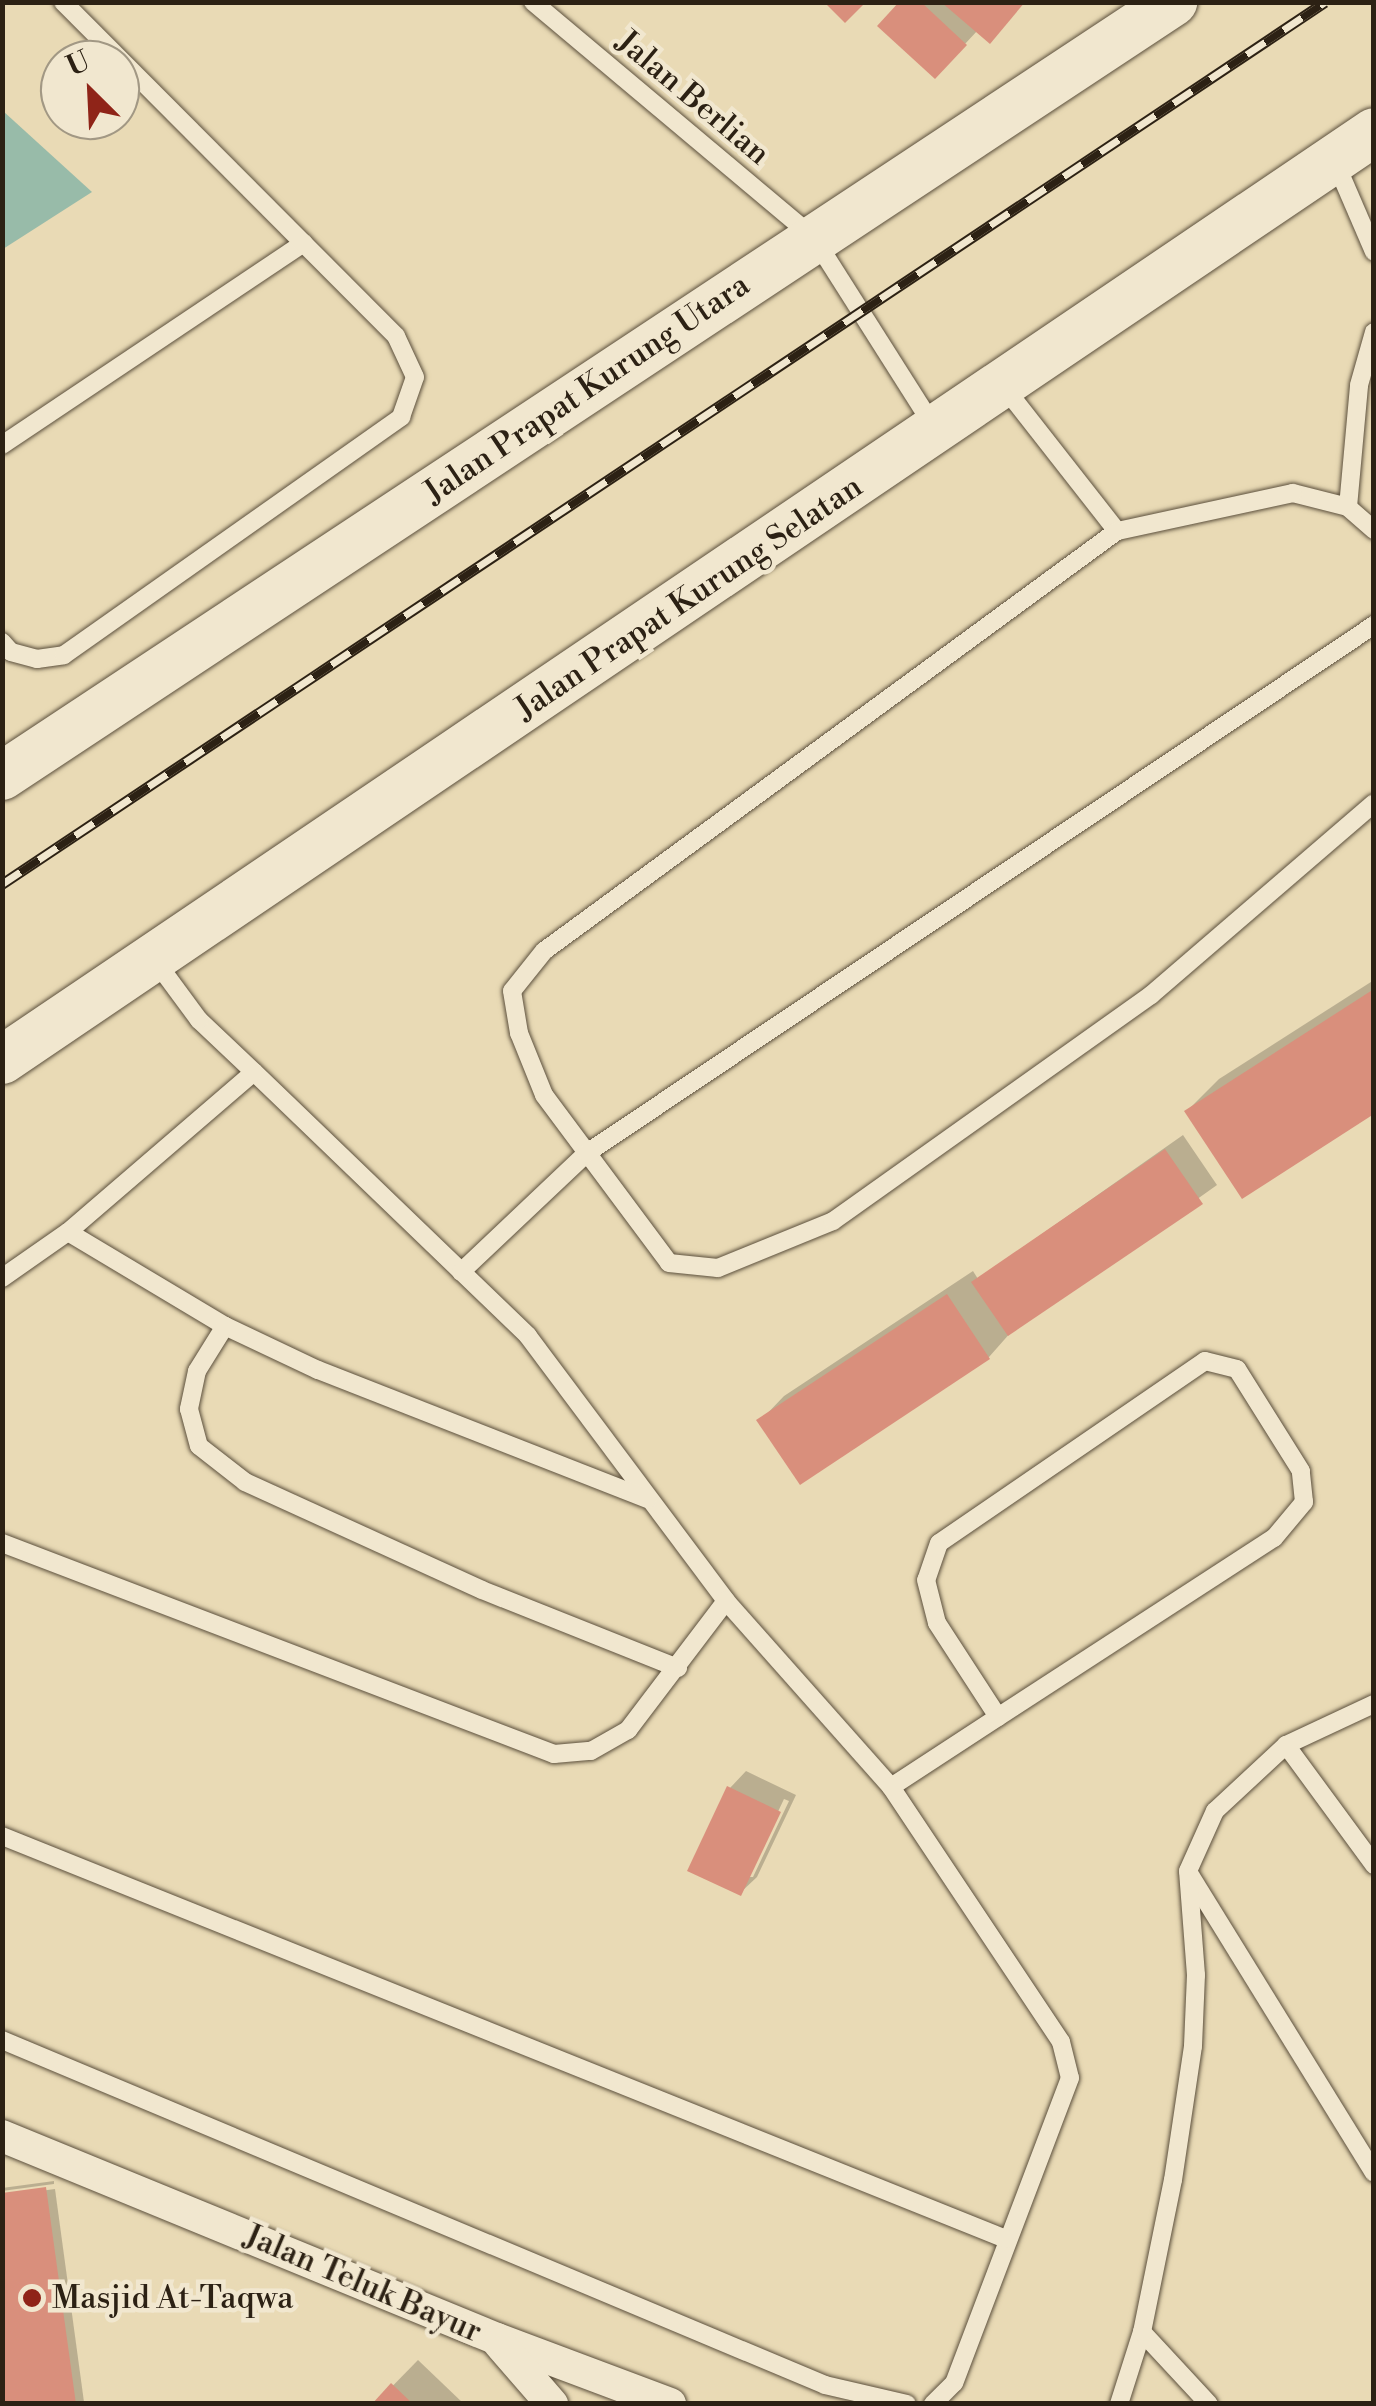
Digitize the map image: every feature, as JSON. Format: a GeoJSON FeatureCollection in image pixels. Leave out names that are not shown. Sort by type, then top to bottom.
{"type":"FeatureCollection","features":[{"type":"Feature","properties":{"kind":"street","name":"Jalan Prapat Kurung Utara"},"geometry":{"type":"LineString","coordinates":[[2,776],[1173,2]]}},
{"type":"Feature","properties":{"kind":"street","name":"Jalan Prapat Kurung Selatan"},"geometry":{"type":"LineString","coordinates":[[2,1060],[938,432],[1374,132]]}},
{"type":"Feature","properties":{"kind":"street","name":"Jalan Teluk Bayur"},"geometry":{"type":"LineString","coordinates":[[2,2136],[497,2340],[670,2404]]}},
{"type":"Feature","properties":{"kind":"street"},"geometry":{"type":"LineString","coordinates":[[497,2340],[552,2404]]}},
{"type":"Feature","properties":{"kind":"lane"},"geometry":{"type":"LineString","coordinates":[[2,642],[11,652],[37,660],[64,655],[401,418],[415,377],[396,336],[63,2]]}},
{"type":"Feature","properties":{"kind":"lane","name":"Jalan Berlian"},"geometry":{"type":"LineString","coordinates":[[533,2],[814,238],[938,432]]}},
{"type":"Feature","properties":{"kind":"lane"},"geometry":{"type":"LineString","coordinates":[[1334,159],[1374,252]]}},
{"type":"Feature","properties":{"kind":"lane"},"geometry":{"type":"LineString","coordinates":[[2,446],[304,243]]}},
{"type":"Feature","properties":{"kind":"lane"},"geometry":{"type":"LineString","coordinates":[[1348,507],[1359,385],[1374,332]]}},
{"type":"Feature","properties":{"kind":"lane"},"geometry":{"type":"LineString","coordinates":[[1004,386],[1117,530]]}},
{"type":"Feature","properties":{"kind":"lane"},"geometry":{"type":"LineString","coordinates":[[1374,530],[1348,507],[1293,493],[1117,530],[544,951],[512,991],[519,1033],[544,1095],[669,1263],[718,1268],[833,1221],[1151,995],[1374,803]]}},
{"type":"Feature","properties":{"kind":"lane"},"geometry":{"type":"LineString","coordinates":[[461,1272],[587,1153],[1374,625]]}},
{"type":"Feature","properties":{"kind":"lane"},"geometry":{"type":"LineString","coordinates":[[154,959],[199,1020],[528,1336],[726,1602],[891,1787],[1061,2042],[1070,2078],[954,2383],[933,2404]]}},
{"type":"Feature","properties":{"kind":"lane"},"geometry":{"type":"LineString","coordinates":[[2,1278],[68,1232],[254,1072]]}},
{"type":"Feature","properties":{"kind":"lane"},"geometry":{"type":"LineString","coordinates":[[68,1232],[225,1326],[649,1499]]}},
{"type":"Feature","properties":{"kind":"lane"},"geometry":{"type":"LineString","coordinates":[[225,1326],[197,1371],[188,1409],[200,1446],[245,1482],[482,1590],[678,1668]]}},
{"type":"Feature","properties":{"kind":"lane"},"geometry":{"type":"LineString","coordinates":[[891,1787],[1274,1538],[1304,1502],[1300,1471],[1238,1370],[1205,1361],[939,1542],[926,1580],[937,1623],[998,1717]]}},
{"type":"Feature","properties":{"kind":"lane"},"geometry":{"type":"LineString","coordinates":[[2,1543],[554,1754],[591,1751],[628,1730],[726,1602]]}},
{"type":"Feature","properties":{"kind":"lane"},"geometry":{"type":"LineString","coordinates":[[1119,2404],[1142,2332],[1193,2046],[1196,1975],[1188,1870],[1214,1811],[1286,1745],[1374,1704]]}},
{"type":"Feature","properties":{"kind":"lane"},"geometry":{"type":"LineString","coordinates":[[1286,1745],[1374,1865]]}},
{"type":"Feature","properties":{"kind":"lane"},"geometry":{"type":"LineString","coordinates":[[2,1836],[1006,2239]]}},
{"type":"Feature","properties":{"kind":"lane"},"geometry":{"type":"LineString","coordinates":[[1188,1870],[1374,2172]]}},
{"type":"Feature","properties":{"kind":"lane"},"geometry":{"type":"LineString","coordinates":[[2,2040],[825,2385],[907,2404]]}},
{"type":"Feature","properties":{"kind":"lane"},"geometry":{"type":"LineString","coordinates":[[1142,2332],[1208,2404]]}},
{"type":"Feature","properties":{"kind":"shaded area"},"geometry":{"type":"Polygon","coordinates":[[[3,111],[92,192],[3,249],[3,111]]]}},
{"type":"Feature","properties":{"kind":"building"},"geometry":{"type":"Polygon","coordinates":[[[824,2],[866,2],[845,23],[824,2]]]}},
{"type":"Feature","properties":{"kind":"building"},"geometry":{"type":"Polygon","coordinates":[[[899,2],[921,2],[967,45],[935,79],[877,26],[899,2]]]}},
{"type":"Feature","properties":{"kind":"building"},"geometry":{"type":"Polygon","coordinates":[[[941,2],[1025,2],[990,44],[941,2]]]}},
{"type":"Feature","properties":{"kind":"building"},"geometry":{"type":"Polygon","coordinates":[[[1374,989],[1374,1114],[1242,1199],[1184,1111],[1374,989]]]}},
{"type":"Feature","properties":{"kind":"building"},"geometry":{"type":"Polygon","coordinates":[[[1165,1149],[1203,1204],[1008,1336],[971,1282],[1165,1149]]]}},
{"type":"Feature","properties":{"kind":"building"},"geometry":{"type":"Polygon","coordinates":[[[947,1294],[990,1359],[800,1485],[756,1420],[947,1294]]]}},
{"type":"Feature","properties":{"kind":"building"},"geometry":{"type":"Polygon","coordinates":[[[727,1786],[781,1812],[741,1896],[687,1871],[727,1786]]]}},
{"type":"Feature","properties":{"kind":"building","name":"Masjid At-Taqwa"},"geometry":{"type":"Polygon","coordinates":[[[46,2187],[76,2404],[2,2404],[2,2193],[46,2187]]]}},
{"type":"Feature","properties":{"kind":"building"},"geometry":{"type":"Polygon","coordinates":[[[391,2383],[413,2404],[372,2404],[391,2383]]]}},
{"type":"Feature","properties":{"kind":"railway"},"geometry":{"type":"LineString","coordinates":[[2,884],[1325,2]]}},
{"type":"Feature","properties":{"kind":"place","name":"Masjid At-Taqwa"},"geometry":{"type":"Point","coordinates":[32,2298]}}]}
